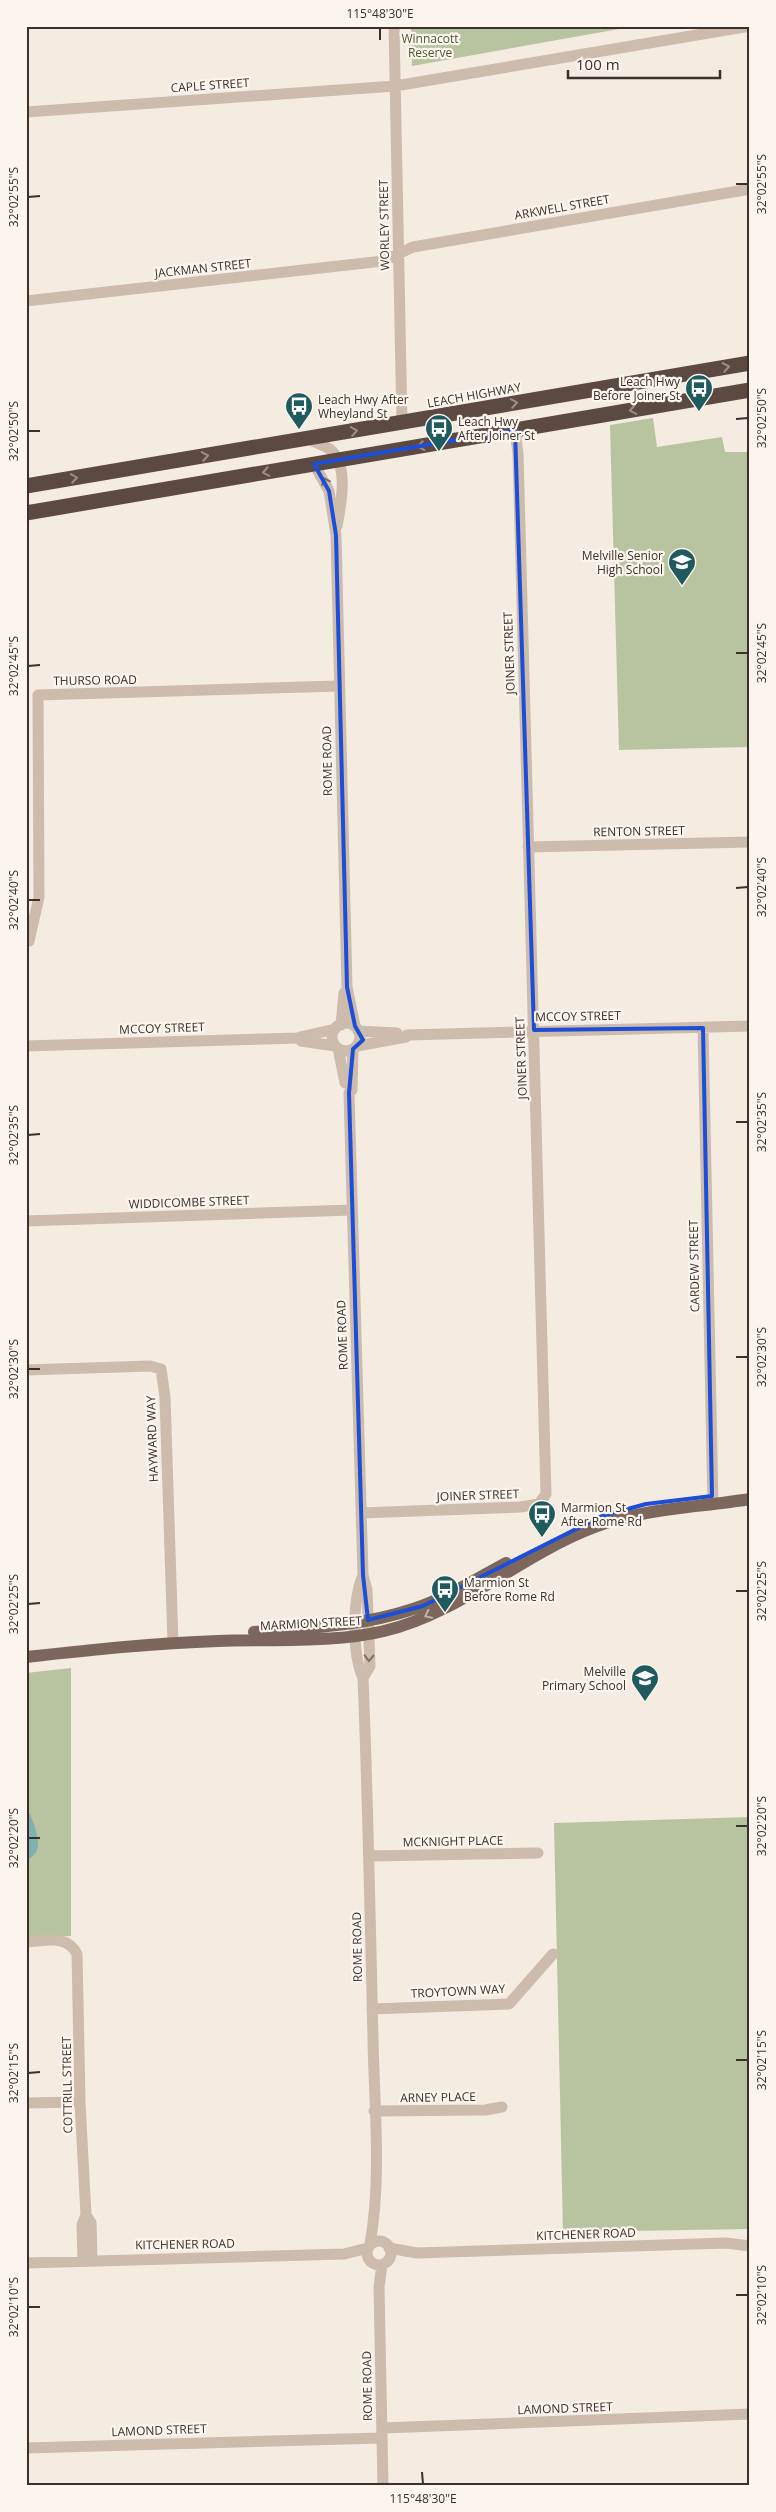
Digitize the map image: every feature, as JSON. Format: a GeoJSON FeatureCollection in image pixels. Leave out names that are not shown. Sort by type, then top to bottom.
{"type":"FeatureCollection","features":[{"type":"Feature","properties":{"kind":"highway","name":"LEACH HIGHWAY"},"geometry":{"type":"LineString","coordinates":[[26,486],[750,363]]}},
{"type":"Feature","properties":{"kind":"highway"},"geometry":{"type":"LineString","coordinates":[[26,513],[750,390]]}},
{"type":"Feature","properties":{"kind":"main road","name":"MARMION STREET"},"geometry":{"type":"LineString","coordinates":[[26,1657],[173,1639],[363,1635],[425,1617],[588,1530],[652,1511],[750,1491]]}},
{"type":"Feature","properties":{"kind":"main road","name":"MARMION STREET"},"geometry":{"type":"LineString","coordinates":[[26,1650],[232,1634],[362,1621],[423,1606],[555,1536],[602,1516],[646,1504],[750,1499]]}},
{"type":"Feature","properties":{"kind":"street","name":"WORLEY STREET"},"geometry":{"type":"LineString","coordinates":[[394,26],[402,422]]}},
{"type":"Feature","properties":{"kind":"street","name":"CAPLE STREET"},"geometry":{"type":"LineString","coordinates":[[26,112],[395,86],[750,26]]}},
{"type":"Feature","properties":{"kind":"street","name":"ARKWELL STREET"},"geometry":{"type":"LineString","coordinates":[[383,261],[398,256],[413,247],[750,189]]}},
{"type":"Feature","properties":{"kind":"street","name":"JACKMAN STREET"},"geometry":{"type":"LineString","coordinates":[[26,301],[383,261]]}},
{"type":"Feature","properties":{"kind":"street","name":"JOINER STREET"},"geometry":{"type":"LineString","coordinates":[[361,1513],[520,1507],[539,1504],[546,1494],[518,454],[515,430]]}},
{"type":"Feature","properties":{"kind":"street"},"geometry":{"type":"LineString","coordinates":[[306,438],[329,449],[338,460]]}},
{"type":"Feature","properties":{"kind":"street","name":"ROME ROAD"},"geometry":{"type":"LineString","coordinates":[[336,535],[341,503],[341,478],[338,460]]}},
{"type":"Feature","properties":{"kind":"street","name":"ROME ROAD"},"geometry":{"type":"LineString","coordinates":[[314,464],[329,491],[336,535],[347,987],[356,1029]]}},
{"type":"Feature","properties":{"kind":"street","name":"THURSO ROAD"},"geometry":{"type":"LineString","coordinates":[[29,941],[39,897],[38,695],[339,686]]}},
{"type":"Feature","properties":{"kind":"street","name":"RENTON STREET"},"geometry":{"type":"LineString","coordinates":[[528,847],[750,842]]}},
{"type":"Feature","properties":{"kind":"street","name":"ROME ROAD"},"geometry":{"type":"LineString","coordinates":[[338,1027],[347,987]]}},
{"type":"Feature","properties":{"kind":"street"},"geometry":{"type":"LineString","coordinates":[[348,1024],[356,1029],[360,1039],[355,1047],[344,1051],[337,1047],[333,1039],[338,1027],[348,1024]]}},
{"type":"Feature","properties":{"kind":"street","name":"MCCOY STREET"},"geometry":{"type":"LineString","coordinates":[[355,1047],[407,1035],[534,1030],[750,1026]]}},
{"type":"Feature","properties":{"kind":"street","name":"MCCOY STREET"},"geometry":{"type":"LineString","coordinates":[[299,1038],[302,1034],[338,1027]]}},
{"type":"Feature","properties":{"kind":"street","name":"CARDEW STREET"},"geometry":{"type":"LineString","coordinates":[[703,1028],[712,1500]]}},
{"type":"Feature","properties":{"kind":"street","name":"MCCOY STREET"},"geometry":{"type":"LineString","coordinates":[[356,1029],[405,1032],[407,1035]]}},
{"type":"Feature","properties":{"kind":"street","name":"MCCOY STREET"},"geometry":{"type":"LineString","coordinates":[[26,1046],[299,1038],[301,1041],[337,1047]]}},
{"type":"Feature","properties":{"kind":"street","name":"ROME ROAD"},"geometry":{"type":"LineString","coordinates":[[337,1047],[346,1091],[349,1093]]}},
{"type":"Feature","properties":{"kind":"street","name":"ROME ROAD"},"geometry":{"type":"LineString","coordinates":[[355,1047],[352,1090],[349,1093],[363,1576],[367,1590],[362,1621],[370,1666],[363,1678],[369,1856],[376,2216],[367,2254],[378,2262]]}},
{"type":"Feature","properties":{"kind":"street","name":"WIDDICOMBE STREET"},"geometry":{"type":"LineString","coordinates":[[26,1221],[352,1210]]}},
{"type":"Feature","properties":{"kind":"street","name":"HAYWARD WAY"},"geometry":{"type":"LineString","coordinates":[[26,1370],[150,1366],[161,1369],[165,1397],[173,1639]]}},
{"type":"Feature","properties":{"kind":"street","name":"MCKNIGHT PLACE"},"geometry":{"type":"LineString","coordinates":[[369,1856],[538,1853]]}},
{"type":"Feature","properties":{"kind":"street","name":"COTTRILL STREET"},"geometry":{"type":"LineString","coordinates":[[26,1942],[63,1941],[72,1944],[78,1954],[80,2102],[86,2216],[82,2225],[88,2260]]}},
{"type":"Feature","properties":{"kind":"street","name":"TROYTOWN WAY"},"geometry":{"type":"LineString","coordinates":[[372,2008],[509,2004],[553,1954]]}},
{"type":"Feature","properties":{"kind":"street"},"geometry":{"type":"LineString","coordinates":[[26,2103],[80,2102]]}},
{"type":"Feature","properties":{"kind":"street","name":"ARNEY PLACE"},"geometry":{"type":"LineString","coordinates":[[374,2111],[485,2110],[502,2107]]}},
{"type":"Feature","properties":{"kind":"street","name":"ROME ROAD"},"geometry":{"type":"LineString","coordinates":[[376,2216],[386,2245],[378,2262],[383,2486]]}},
{"type":"Feature","properties":{"kind":"street","name":"KITCHENER ROAD"},"geometry":{"type":"LineString","coordinates":[[26,2263],[344,2254],[378,2262],[417,2253],[726,2243],[750,2239]]}},
{"type":"Feature","properties":{"kind":"street","name":"KITCHENER ROAD"},"geometry":{"type":"LineString","coordinates":[[344,2254],[377,2242],[417,2253]]}},
{"type":"Feature","properties":{"kind":"street","name":"KITCHENER ROAD"},"geometry":{"type":"LineString","coordinates":[[726,2243],[750,2246]]}},
{"type":"Feature","properties":{"kind":"street","name":"LAMOND STREET"},"geometry":{"type":"LineString","coordinates":[[26,2448],[382,2433],[750,2414]]}},
{"type":"Feature","properties":{"kind":"highlighted area"},"geometry":{"type":"Polygon","coordinates":[[[515,430],[534,1030],[703,1028],[712,1496],[646,1504],[602,1516],[423,1606],[368,1620],[363,1575],[349,1093],[353,1049],[363,1040],[355,1026],[347,987],[336,535],[329,491],[314,464],[515,430]]]}},
{"type":"Feature","properties":{"kind":"green space","name":"Winnacott Reserve"},"geometry":{"type":"Polygon","coordinates":[[[411,26],[636,26],[412,66],[411,26]]]}},
{"type":"Feature","properties":{"kind":"green space","name":"Melville Senior High School"},"geometry":{"type":"Polygon","coordinates":[[[653,418],[657,447],[722,437],[725,452],[750,452],[750,747],[619,750],[610,425],[653,418]]]}},
{"type":"Feature","properties":{"kind":"green space"},"geometry":{"type":"Polygon","coordinates":[[[71,1668],[71,1936],[26,1938],[26,1673],[71,1668]]]}},
{"type":"Feature","properties":{"kind":"green space"},"geometry":{"type":"Polygon","coordinates":[[[750,1817],[750,2229],[563,2232],[554,1823],[750,1817]]]}},
{"type":"Feature","properties":{"kind":"water"},"geometry":{"type":"Polygon","coordinates":[[[26,1808],[35,1828],[38,1846],[35,1853],[26,1862],[26,1808]]]}},
{"type":"Feature","properties":{"kind":"place","name":"Leach Hwy Before Joiner St"},"geometry":{"type":"Point","coordinates":[699,412]}},
{"type":"Feature","properties":{"kind":"place","name":"Leach Hwy After Wheyland St"},"geometry":{"type":"Point","coordinates":[299,430]}},
{"type":"Feature","properties":{"kind":"place","name":"Leach Hwy After Joiner St"},"geometry":{"type":"Point","coordinates":[439,452]}},
{"type":"Feature","properties":{"kind":"place","name":"Melville Senior High School"},"geometry":{"type":"Point","coordinates":[682,586]}},
{"type":"Feature","properties":{"kind":"place","name":"Marmion St After Rome Rd"},"geometry":{"type":"Point","coordinates":[542,1538]}},
{"type":"Feature","properties":{"kind":"place","name":"Marmion St Before Rome Rd"},"geometry":{"type":"Point","coordinates":[445,1613]}},
{"type":"Feature","properties":{"kind":"place","name":"Melville Primary School"},"geometry":{"type":"Point","coordinates":[645,1702]}}]}
